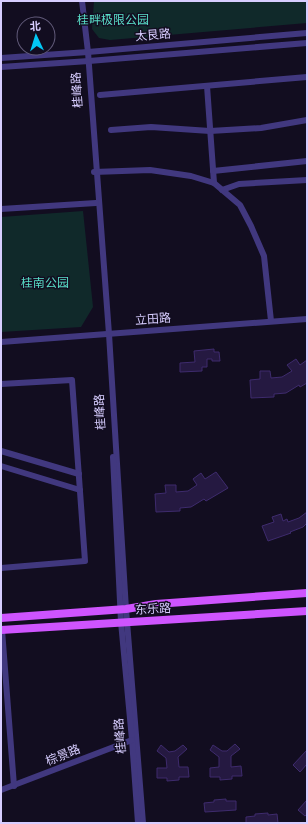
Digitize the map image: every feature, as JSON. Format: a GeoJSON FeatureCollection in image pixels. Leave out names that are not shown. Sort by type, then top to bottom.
{"type":"FeatureCollection","features":[{"type":"Feature","properties":{"kind":"main road","name":"东乐路"},"geometry":{"type":"LineString","coordinates":[[1,618],[123,609],[156,604],[307,593]]}},
{"type":"Feature","properties":{"kind":"main road","name":"东乐路"},"geometry":{"type":"LineString","coordinates":[[2,630],[307,611]]}},
{"type":"Feature","properties":{"kind":"street"},"geometry":{"type":"LineString","coordinates":[[82,1],[87,52]]}},
{"type":"Feature","properties":{"kind":"street","name":"太艮路"},"geometry":{"type":"LineString","coordinates":[[1,58],[307,33]]}},
{"type":"Feature","properties":{"kind":"street","name":"太艮路"},"geometry":{"type":"LineString","coordinates":[[1,67],[87,62],[307,43]]}},
{"type":"Feature","properties":{"kind":"street","name":"桂峰路"},"geometry":{"type":"LineString","coordinates":[[87,52],[96,203],[108,334],[123,609],[138,823]]}},
{"type":"Feature","properties":{"kind":"street"},"geometry":{"type":"LineString","coordinates":[[100,95],[307,77]]}},
{"type":"Feature","properties":{"kind":"street"},"geometry":{"type":"LineString","coordinates":[[207,86],[214,183]]}},
{"type":"Feature","properties":{"kind":"street"},"geometry":{"type":"LineString","coordinates":[[111,130],[152,127],[210,131],[261,128],[307,120]]}},
{"type":"Feature","properties":{"kind":"street"},"geometry":{"type":"LineString","coordinates":[[213,171],[307,161]]}},
{"type":"Feature","properties":{"kind":"street"},"geometry":{"type":"LineString","coordinates":[[108,334],[95,172],[150,170],[191,176],[214,183],[240,205],[264,256],[271,321]]}},
{"type":"Feature","properties":{"kind":"street"},"geometry":{"type":"LineString","coordinates":[[222,190],[239,184],[307,180]]}},
{"type":"Feature","properties":{"kind":"street"},"geometry":{"type":"LineString","coordinates":[[1,209],[96,203]]}},
{"type":"Feature","properties":{"kind":"street","name":"立田路"},"geometry":{"type":"LineString","coordinates":[[1,342],[307,318]]}},
{"type":"Feature","properties":{"kind":"street"},"geometry":{"type":"LineString","coordinates":[[1,384],[72,380],[84,561],[1,568]]}},
{"type":"Feature","properties":{"kind":"street"},"geometry":{"type":"LineString","coordinates":[[1,451],[79,474]]}},
{"type":"Feature","properties":{"kind":"street"},"geometry":{"type":"LineString","coordinates":[[1,466],[80,490]]}},
{"type":"Feature","properties":{"kind":"street"},"geometry":{"type":"LineString","coordinates":[[124,622],[143,823]]}},
{"type":"Feature","properties":{"kind":"street"},"geometry":{"type":"LineString","coordinates":[[2,630],[14,786]]}},
{"type":"Feature","properties":{"kind":"street","name":"棕景路"},"geometry":{"type":"LineString","coordinates":[[1,790],[132,740]]}},
{"type":"Feature","properties":{"kind":"green space","name":"桂畔极限公园"},"geometry":{"type":"Polygon","coordinates":[[[94,1],[307,1],[307,23],[110,40],[99,38],[92,29],[94,1]]]}},
{"type":"Feature","properties":{"kind":"green space","name":"桂南公园"},"geometry":{"type":"Polygon","coordinates":[[[83,211],[93,307],[81,327],[1,332],[1,217],[83,211]]]}},
{"type":"Feature","properties":{"kind":"building"},"geometry":{"type":"Polygon","coordinates":[[[214,349],[214,352],[219,352],[220,361],[212,361],[212,359],[207,359],[207,367],[202,367],[202,371],[180,372],[180,363],[195,362],[194,351],[214,349]]]}},
{"type":"Feature","properties":{"kind":"building"},"geometry":{"type":"Polygon","coordinates":[[[296,359],[300,365],[307,360],[307,383],[300,387],[299,385],[286,393],[274,394],[274,397],[251,398],[250,380],[260,379],[260,371],[270,371],[271,378],[282,377],[292,371],[287,365],[296,359]]]}},
{"type":"Feature","properties":{"kind":"building"},"geometry":{"type":"Polygon","coordinates":[[[216,472],[228,488],[206,501],[204,499],[191,507],[180,508],[180,511],[156,512],[155,494],[166,493],[165,485],[176,485],[176,492],[188,491],[197,485],[193,479],[201,473],[205,479],[216,472]]]}},
{"type":"Feature","properties":{"kind":"building"},"geometry":{"type":"Polygon","coordinates":[[[307,512],[307,523],[303,527],[268,541],[262,526],[274,522],[272,517],[281,514],[283,521],[287,519],[288,522],[299,518],[307,512]]]}},
{"type":"Feature","properties":{"kind":"building"},"geometry":{"type":"Polygon","coordinates":[[[235,744],[240,749],[231,756],[231,767],[241,766],[242,776],[232,776],[232,779],[220,780],[220,777],[210,777],[210,768],[219,767],[219,757],[210,750],[213,745],[222,751],[227,751],[235,744]]]}},
{"type":"Feature","properties":{"kind":"building"},"geometry":{"type":"Polygon","coordinates":[[[161,745],[169,752],[175,751],[183,745],[187,749],[178,757],[179,767],[188,767],[189,777],[179,777],[179,780],[167,781],[167,778],[157,778],[157,768],[167,768],[166,758],[157,751],[161,745]]]}},
{"type":"Feature","properties":{"kind":"building"},"geometry":{"type":"Polygon","coordinates":[[[307,750],[307,764],[300,772],[293,765],[307,750]]]}},
{"type":"Feature","properties":{"kind":"building"},"geometry":{"type":"Polygon","coordinates":[[[226,799],[226,801],[236,801],[236,810],[205,812],[204,803],[226,799]]]}},
{"type":"Feature","properties":{"kind":"building"},"geometry":{"type":"Polygon","coordinates":[[[307,800],[307,814],[305,816],[298,810],[307,800]]]}},
{"type":"Feature","properties":{"kind":"building"},"geometry":{"type":"Polygon","coordinates":[[[268,813],[268,815],[277,814],[278,823],[246,823],[246,817],[255,816],[255,814],[268,813]]]}}]}
